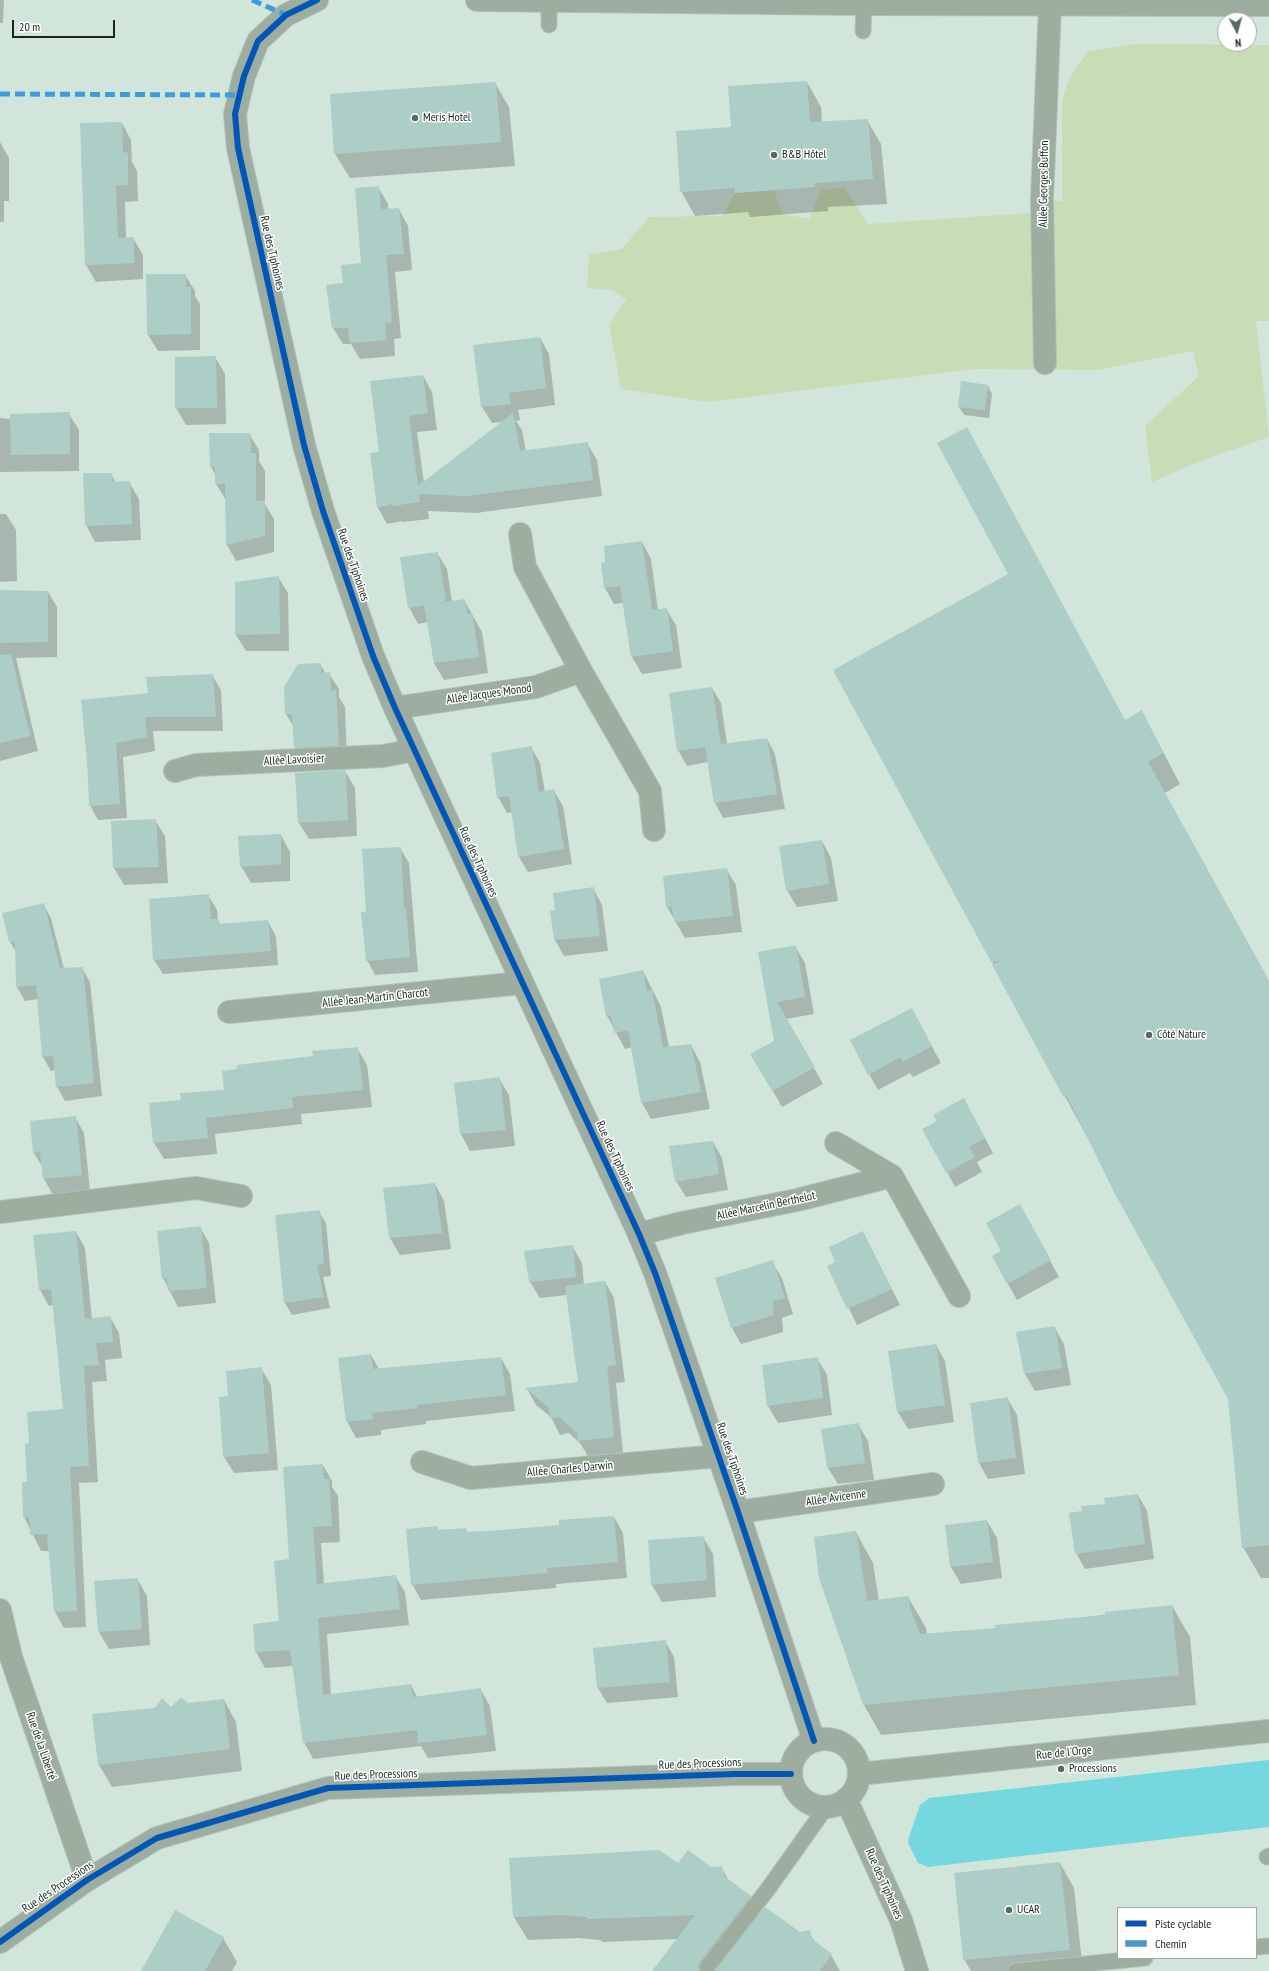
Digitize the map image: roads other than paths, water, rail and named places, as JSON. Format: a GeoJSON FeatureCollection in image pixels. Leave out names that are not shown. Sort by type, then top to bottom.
{"type":"FeatureCollection","features":[{"type":"Feature","properties":{"kind":"street","name":"Rue des Tiphoines"},"geometry":{"type":"LineString","coordinates":[[317,0],[284,7],[258,41],[244,76],[236,114],[238,148],[303,437],[323,512],[373,656],[394,708],[639,1234],[655,1273],[719,1456],[814,1741]]}},
{"type":"Feature","properties":{"kind":"street"},"geometry":{"type":"LineString","coordinates":[[477,0],[1050,5],[1084,2],[1269,5]]}},
{"type":"Feature","properties":{"kind":"street","name":"Allée Georges Buffon"},"geometry":{"type":"LineString","coordinates":[[1045,363],[1042,200],[1050,5]]}},
{"type":"Feature","properties":{"kind":"street"},"geometry":{"type":"LineString","coordinates":[[520,534],[525,567],[581,671],[650,792],[654,830]]}},
{"type":"Feature","properties":{"kind":"street","name":"Allée Jacques Monod"},"geometry":{"type":"LineString","coordinates":[[394,708],[536,687],[581,671]]}},
{"type":"Feature","properties":{"kind":"street","name":"Allée Lavoisier"},"geometry":{"type":"LineString","coordinates":[[175,771],[196,765],[383,756],[414,750]]}},
{"type":"Feature","properties":{"kind":"street","name":"Allée Jean-Martin Charcot"},"geometry":{"type":"LineString","coordinates":[[229,1012],[522,983]]}},
{"type":"Feature","properties":{"kind":"street"},"geometry":{"type":"LineString","coordinates":[[836,1143],[892,1176],[959,1296]]}},
{"type":"Feature","properties":{"kind":"street","name":"Allée Marcelin Berthelot"},"geometry":{"type":"LineString","coordinates":[[639,1234],[682,1223],[797,1200],[892,1176]]}},
{"type":"Feature","properties":{"kind":"street"},"geometry":{"type":"LineString","coordinates":[[0,1212],[196,1188],[241,1196]]}},
{"type":"Feature","properties":{"kind":"street","name":"Allée Charles Darwin"},"geometry":{"type":"LineString","coordinates":[[422,1462],[471,1478],[719,1456]]}},
{"type":"Feature","properties":{"kind":"street","name":"Allée Avicenne"},"geometry":{"type":"LineString","coordinates":[[738,1512],[933,1484]]}},
{"type":"Feature","properties":{"kind":"street","name":"Rue de la Liberté"},"geometry":{"type":"LineString","coordinates":[[0,1610],[11,1657],[87,1880]]}},
{"type":"Feature","properties":{"kind":"street","name":"Rue de l'Orge"},"geometry":{"type":"LineString","coordinates":[[859,1774],[1269,1731]]}},
{"type":"Feature","properties":{"kind":"street"},"geometry":{"type":"LineString","coordinates":[[824,1739],[835,1740],[853,1753],[858,1763],[859,1774],[856,1788],[836,1803],[816,1805],[806,1801],[798,1794],[793,1784],[791,1774],[792,1763],[797,1753],[804,1746],[814,1741],[824,1739]]}},
{"type":"Feature","properties":{"kind":"street","name":"Rue des Processions"},"geometry":{"type":"LineString","coordinates":[[0,1942],[87,1880],[157,1838],[328,1788],[735,1774],[791,1774]]}},
{"type":"Feature","properties":{"kind":"street","name":"Rue des Tiphoines"},"geometry":{"type":"LineString","coordinates":[[836,1803],[901,1920],[917,1971]]}},
{"type":"Feature","properties":{"kind":"lane"},"geometry":{"type":"LineString","coordinates":[[549,1],[549,25]]}},
{"type":"Feature","properties":{"kind":"lane"},"geometry":{"type":"LineString","coordinates":[[863,32],[864,4]]}},
{"type":"Feature","properties":{"kind":"lane"},"geometry":{"type":"LineString","coordinates":[[707,1967],[836,1803]]}},
{"type":"Feature","properties":{"kind":"lane"},"geometry":{"type":"LineString","coordinates":[[1257,1947],[1269,1946]]}},
{"type":"Feature","properties":{"kind":"lane"},"geometry":{"type":"LineString","coordinates":[[1016,1971],[1135,1959]]}},
{"type":"Feature","properties":{"kind":"water"},"geometry":{"type":"Polygon","coordinates":[[[1269,1760],[1269,1827],[928,1867],[918,1863],[908,1843],[920,1805],[929,1798],[1269,1760]]]}},
{"type":"Feature","properties":{"kind":"place","name":"Meris Hotel"},"geometry":{"type":"Point","coordinates":[415,118]}},
{"type":"Feature","properties":{"kind":"place","name":"B&B Hôtel"},"geometry":{"type":"Point","coordinates":[774,155]}},
{"type":"Feature","properties":{"kind":"place","name":"Côté Nature"},"geometry":{"type":"Point","coordinates":[1149,1035]}},
{"type":"Feature","properties":{"kind":"place","name":"Processions"},"geometry":{"type":"Point","coordinates":[1061,1769]}},
{"type":"Feature","properties":{"kind":"place","name":"UCAR"},"geometry":{"type":"Point","coordinates":[1009,1910]}}]}
